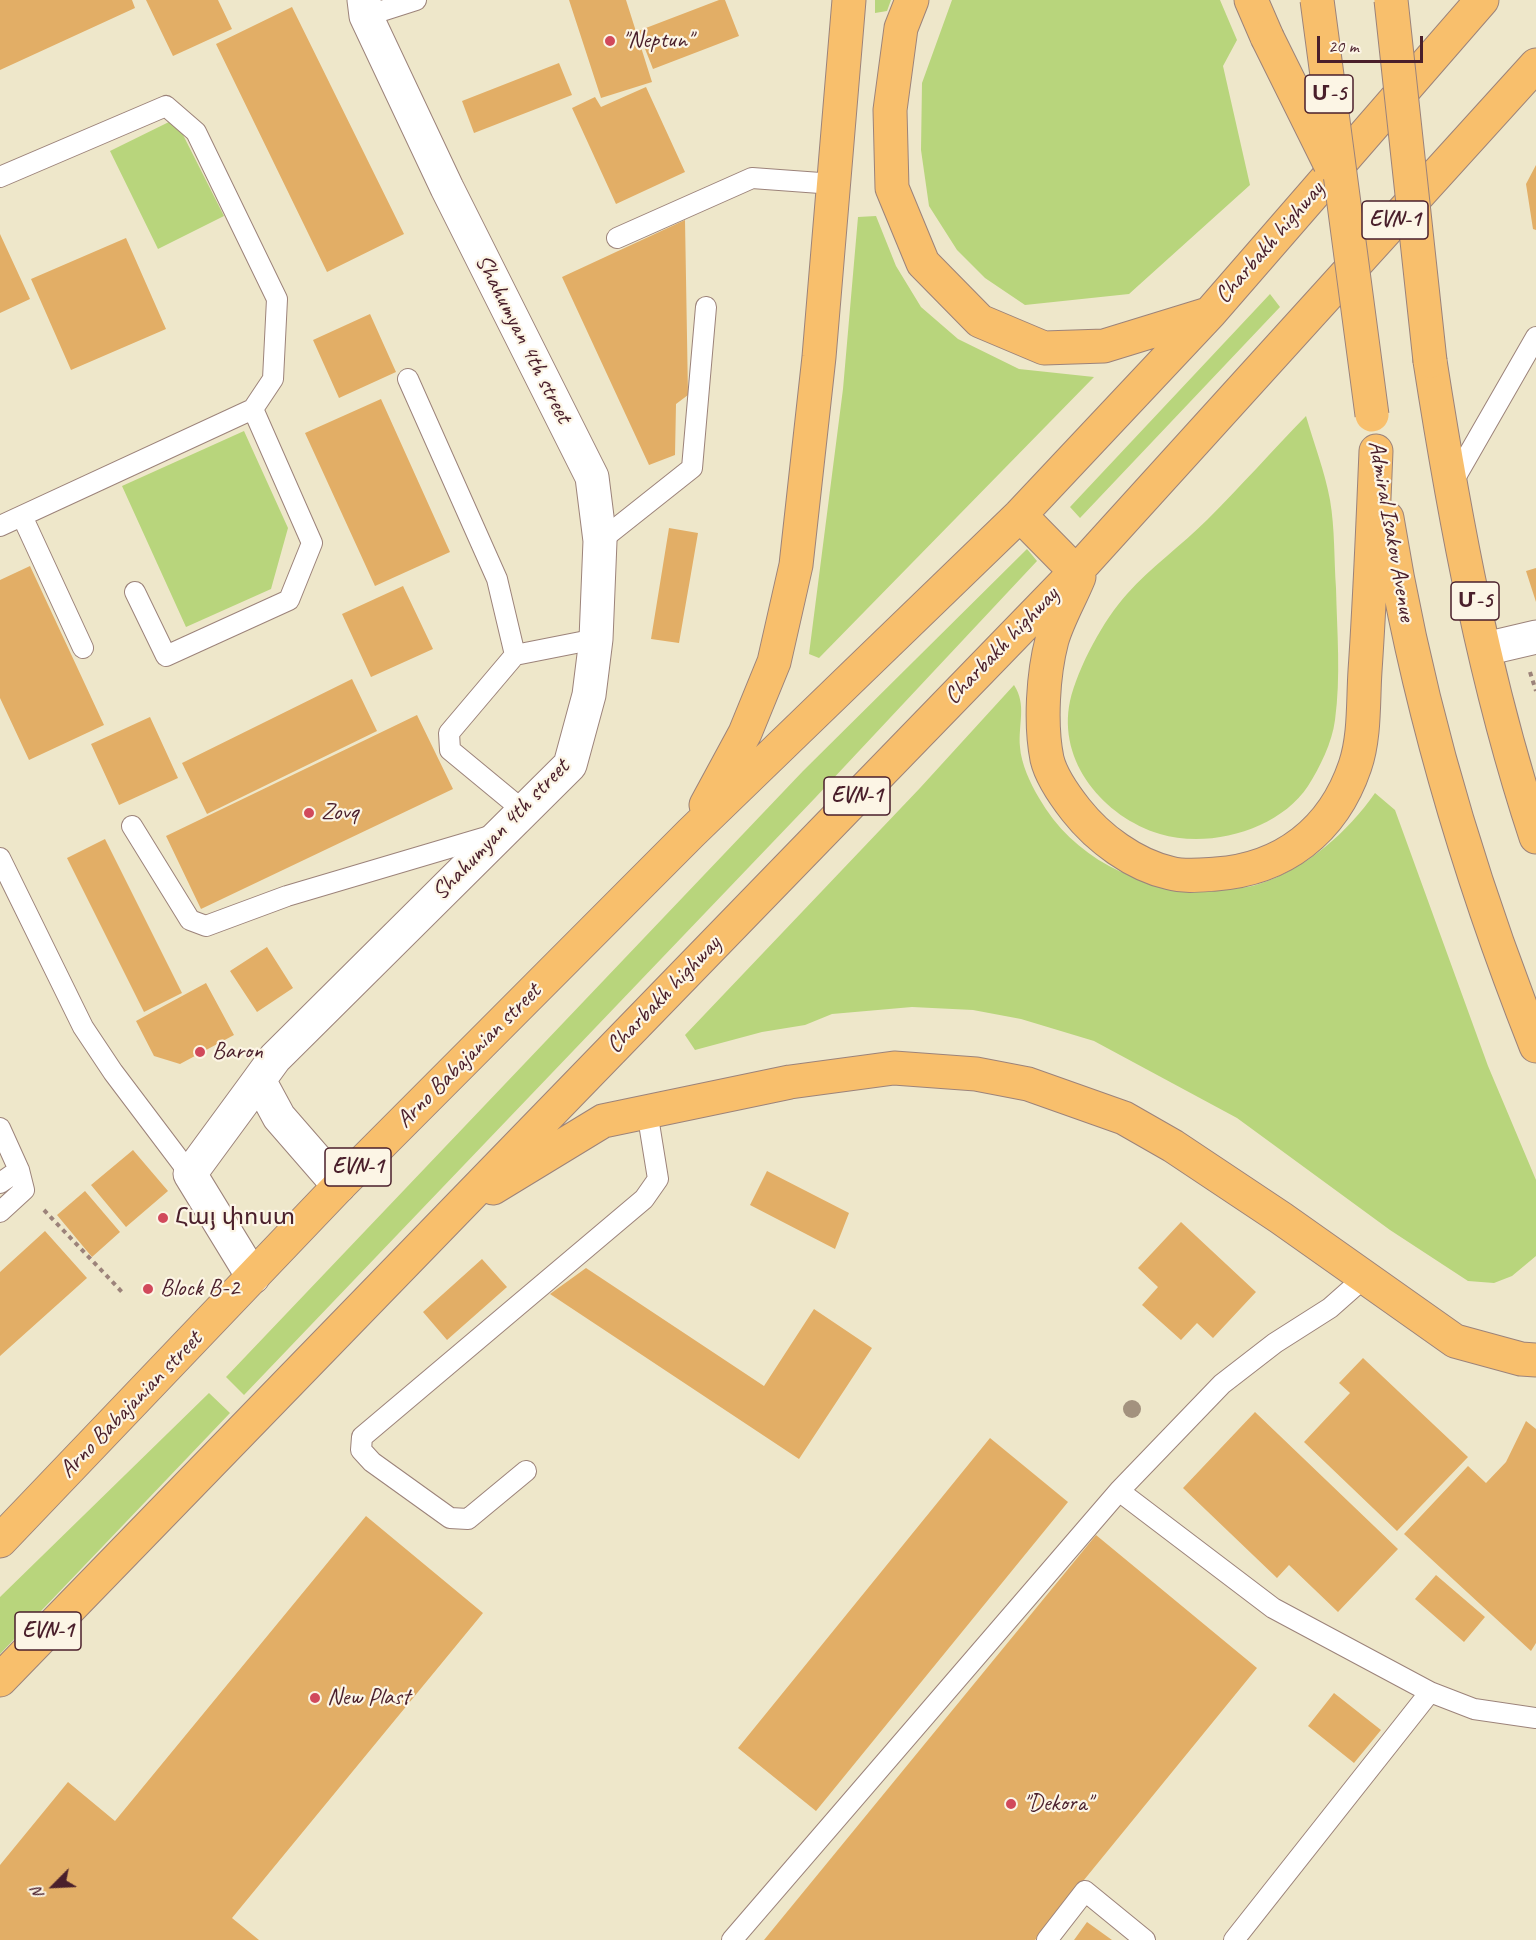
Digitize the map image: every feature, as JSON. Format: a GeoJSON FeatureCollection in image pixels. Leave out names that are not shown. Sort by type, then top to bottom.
{"type":"FeatureCollection","features":[{"type":"Feature","properties":{"kind":"highway"},"geometry":{"type":"LineString","coordinates":[[691,833],[745,733],[774,662],[796,565],[834,184],[849,0]]}},
{"type":"Feature","properties":{"kind":"highway"},"geometry":{"type":"LineString","coordinates":[[912,0],[901,28],[890,110],[892,188],[923,263],[980,321],[1044,348],[1104,346],[1210,313]]}},
{"type":"Feature","properties":{"kind":"highway"},"geometry":{"type":"LineString","coordinates":[[1251,0],[1267,37],[1342,187]]}},
{"type":"Feature","properties":{"kind":"highway","name":"Admiral Isakov Avenue"},"geometry":{"type":"LineString","coordinates":[[1317,0],[1376,451],[1402,608],[1444,772],[1501,958],[1536,1046]]}},
{"type":"Feature","properties":{"kind":"highway","name":"Մ-5"},"geometry":{"type":"LineString","coordinates":[[1391,0],[1430,361],[1450,487],[1485,649],[1536,837]]}},
{"type":"Feature","properties":{"kind":"highway","name":"Charbakh highway"},"geometry":{"type":"LineString","coordinates":[[691,833],[1020,515],[1210,313],[1482,0]]}},
{"type":"Feature","properties":{"kind":"highway","name":"Charbakh highway"},"geometry":{"type":"LineString","coordinates":[[453,1212],[1081,566],[1536,65]]}},
{"type":"Feature","properties":{"kind":"highway"},"geometry":{"type":"LineString","coordinates":[[1020,515],[1081,566],[1052,639],[1043,714],[1047,760],[1065,796],[1085,821],[1109,843],[1170,873],[1200,875],[1230,873],[1265,865],[1296,850],[1338,803],[1355,765],[1361,728],[1369,611],[1376,451]]}},
{"type":"Feature","properties":{"kind":"highway","name":"Arno Babajanian street"},"geometry":{"type":"LineString","coordinates":[[0,1541],[339,1186],[691,833]]}},
{"type":"Feature","properties":{"kind":"highway"},"geometry":{"type":"LineString","coordinates":[[453,1212],[603,1121],[790,1082],[894,1068],[976,1074],[1028,1084],[1124,1118],[1173,1146],[1261,1205],[1455,1341],[1521,1359],[1536,1360]]}},
{"type":"Feature","properties":{"kind":"highway","name":"EVN-1"},"geometry":{"type":"LineString","coordinates":[[0,1680],[453,1212]]}},
{"type":"Feature","properties":{"kind":"street","name":"Shahumyan 4th street"},"geometry":{"type":"LineString","coordinates":[[189,1174],[275,1058],[570,765],[589,695],[596,639],[600,541],[592,477],[447,188],[365,8]]}},
{"type":"Feature","properties":{"kind":"street"},"geometry":{"type":"LineString","coordinates":[[1485,649],[1536,637]]}},
{"type":"Feature","properties":{"kind":"street"},"geometry":{"type":"LineString","coordinates":[[259,1080],[279,1117],[339,1186]]}},
{"type":"Feature","properties":{"kind":"street"},"geometry":{"type":"LineString","coordinates":[[189,1174],[230,1236],[253,1277]]}},
{"type":"Feature","properties":{"kind":"lane"},"geometry":{"type":"LineString","coordinates":[[365,8],[416,0]]}},
{"type":"Feature","properties":{"kind":"lane"},"geometry":{"type":"LineString","coordinates":[[0,177],[166,106],[196,132],[278,299],[273,379],[253,409],[0,526]]}},
{"type":"Feature","properties":{"kind":"lane"},"geometry":{"type":"LineString","coordinates":[[617,238],[752,178],[834,184]]}},
{"type":"Feature","properties":{"kind":"lane"},"geometry":{"type":"LineString","coordinates":[[600,541],[692,468],[706,307]]}},
{"type":"Feature","properties":{"kind":"lane"},"geometry":{"type":"LineString","coordinates":[[1450,487],[1536,337]]}},
{"type":"Feature","properties":{"kind":"lane"},"geometry":{"type":"LineString","coordinates":[[408,379],[497,579],[515,655]]}},
{"type":"Feature","properties":{"kind":"lane"},"geometry":{"type":"LineString","coordinates":[[135,592],[166,656],[288,600],[312,543],[253,409]]}},
{"type":"Feature","properties":{"kind":"lane"},"geometry":{"type":"LineString","coordinates":[[22,516],[83,648]]}},
{"type":"Feature","properties":{"kind":"lane"},"geometry":{"type":"LineString","coordinates":[[132,826],[190,920],[206,926],[287,896],[514,822],[450,750],[449,733],[515,655],[596,639]]}},
{"type":"Feature","properties":{"kind":"lane"},"geometry":{"type":"LineString","coordinates":[[0,858],[83,1027],[113,1072],[189,1174]]}},
{"type":"Feature","properties":{"kind":"lane"},"geometry":{"type":"LineString","coordinates":[[526,1472],[468,1519],[450,1518],[372,1461],[361,1450],[362,1437],[644,1199],[658,1179],[647,1111]]}},
{"type":"Feature","properties":{"kind":"lane"},"geometry":{"type":"LineString","coordinates":[[0,1128],[20,1170],[24,1190],[0,1212]]}},
{"type":"Feature","properties":{"kind":"lane"},"geometry":{"type":"LineString","coordinates":[[0,1183],[20,1170]]}},
{"type":"Feature","properties":{"kind":"lane"},"geometry":{"type":"LineString","coordinates":[[732,1940],[1119,1491],[1222,1384],[1275,1343],[1330,1308],[1365,1277]]}},
{"type":"Feature","properties":{"kind":"lane"},"geometry":{"type":"LineString","coordinates":[[1119,1491],[1273,1608],[1430,1692],[1474,1709],[1536,1718]]}},
{"type":"Feature","properties":{"kind":"lane"},"geometry":{"type":"LineString","coordinates":[[0,1526],[32,1508]]}},
{"type":"Feature","properties":{"kind":"lane"},"geometry":{"type":"LineString","coordinates":[[1234,1940],[1430,1692]]}},
{"type":"Feature","properties":{"kind":"lane"},"geometry":{"type":"LineString","coordinates":[[1047,1940],[1085,1891],[1145,1940]]}},
{"type":"Feature","properties":{"kind":"path"},"geometry":{"type":"LineString","coordinates":[[36,1202],[122,1292]]}},
{"type":"Feature","properties":{"kind":"green space"},"geometry":{"type":"Polygon","coordinates":[[[875,0],[891,0],[887,11],[875,13],[875,0]]]}},
{"type":"Feature","properties":{"kind":"green space"},"geometry":{"type":"Polygon","coordinates":[[[952,0],[1220,0],[1237,40],[1223,66],[1250,185],[1129,294],[1025,305],[985,278],[957,250],[929,206],[921,150],[922,83],[952,0]]]}},
{"type":"Feature","properties":{"kind":"green space"},"geometry":{"type":"Polygon","coordinates":[[[175,119],[224,216],[158,249],[110,151],[175,119]]]}},
{"type":"Feature","properties":{"kind":"green space"},"geometry":{"type":"Polygon","coordinates":[[[876,216],[896,266],[921,307],[958,339],[1019,369],[1094,377],[819,658],[809,654],[843,389],[858,217],[876,216]]]}},
{"type":"Feature","properties":{"kind":"green space"},"geometry":{"type":"Polygon","coordinates":[[[1270,294],[1280,307],[1080,518],[1070,507],[1270,294]]]}},
{"type":"Feature","properties":{"kind":"green space"},"geometry":{"type":"Polygon","coordinates":[[[1306,416],[1328,490],[1334,533],[1338,687],[1335,720],[1328,746],[1308,786],[1280,814],[1261,824],[1221,837],[1179,838],[1160,834],[1120,815],[1103,801],[1089,784],[1078,765],[1071,745],[1068,724],[1070,701],[1079,673],[1101,630],[1118,604],[1146,575],[1208,519],[1306,416]]]}},
{"type":"Feature","properties":{"kind":"green space"},"geometry":{"type":"Polygon","coordinates":[[[244,431],[288,528],[271,589],[186,627],[122,486],[244,431]]]}},
{"type":"Feature","properties":{"kind":"green space"},"geometry":{"type":"Polygon","coordinates":[[[1027,549],[1037,561],[815,798],[244,1395],[226,1377],[803,771],[1027,549]]]}},
{"type":"Feature","properties":{"kind":"green space"},"geometry":{"type":"Polygon","coordinates":[[[1014,685],[1021,707],[1022,760],[1039,798],[1054,820],[1090,854],[1134,877],[1184,888],[1229,889],[1253,886],[1293,869],[1325,848],[1352,822],[1375,793],[1395,810],[1488,1066],[1536,1180],[1536,1256],[1512,1276],[1494,1283],[1468,1281],[1390,1230],[1237,1118],[1094,1041],[1021,1019],[973,1010],[912,1007],[832,1014],[805,1025],[762,1032],[695,1050],[685,1035],[920,788],[1014,685]]]}},
{"type":"Feature","properties":{"kind":"green space"},"geometry":{"type":"Polygon","coordinates":[[[209,1393],[230,1413],[0,1654],[0,1597],[209,1393]]]}},
{"type":"Feature","properties":{"kind":"building"},"geometry":{"type":"Polygon","coordinates":[[[0,0],[132,0],[135,8],[0,70],[0,0]]]}},
{"type":"Feature","properties":{"kind":"building"},"geometry":{"type":"Polygon","coordinates":[[[146,0],[218,0],[232,29],[173,56],[146,0]]]}},
{"type":"Feature","properties":{"kind":"building","name":"\"Neptun\""},"geometry":{"type":"Polygon","coordinates":[[[569,0],[626,0],[652,82],[601,98],[569,0]]]}},
{"type":"Feature","properties":{"kind":"building"},"geometry":{"type":"Polygon","coordinates":[[[719,0],[725,0],[739,36],[653,69],[638,31],[719,0]]]}},
{"type":"Feature","properties":{"kind":"building"},"geometry":{"type":"Polygon","coordinates":[[[292,7],[404,234],[327,272],[216,44],[292,7]]]}},
{"type":"Feature","properties":{"kind":"building"},"geometry":{"type":"Polygon","coordinates":[[[559,63],[572,95],[474,133],[462,101],[559,63]]]}},
{"type":"Feature","properties":{"kind":"building"},"geometry":{"type":"Polygon","coordinates":[[[646,87],[685,172],[616,204],[572,108],[595,97],[601,107],[646,87]]]}},
{"type":"Feature","properties":{"kind":"building"},"geometry":{"type":"Polygon","coordinates":[[[1536,165],[1536,230],[1533,229],[1526,184],[1536,165]]]}},
{"type":"Feature","properties":{"kind":"building"},"geometry":{"type":"Polygon","coordinates":[[[685,220],[688,395],[676,404],[675,455],[649,465],[562,277],[685,220]]]}},
{"type":"Feature","properties":{"kind":"building"},"geometry":{"type":"Polygon","coordinates":[[[0,234],[30,299],[0,313],[0,234]]]}},
{"type":"Feature","properties":{"kind":"building"},"geometry":{"type":"Polygon","coordinates":[[[126,238],[166,329],[71,370],[31,279],[126,238]]]}},
{"type":"Feature","properties":{"kind":"building"},"geometry":{"type":"Polygon","coordinates":[[[370,314],[396,372],[339,398],[313,340],[370,314]]]}},
{"type":"Feature","properties":{"kind":"building"},"geometry":{"type":"Polygon","coordinates":[[[381,399],[450,552],[375,586],[305,433],[381,399]]]}},
{"type":"Feature","properties":{"kind":"building"},"geometry":{"type":"Polygon","coordinates":[[[669,528],[698,533],[679,643],[651,639],[669,528]]]}},
{"type":"Feature","properties":{"kind":"building"},"geometry":{"type":"Polygon","coordinates":[[[30,566],[104,725],[29,760],[0,698],[0,580],[30,566]]]}},
{"type":"Feature","properties":{"kind":"building"},"geometry":{"type":"Polygon","coordinates":[[[1536,568],[1536,602],[1526,571],[1536,568]]]}},
{"type":"Feature","properties":{"kind":"building"},"geometry":{"type":"Polygon","coordinates":[[[403,586],[433,649],[371,677],[342,614],[403,586]]]}},
{"type":"Feature","properties":{"kind":"building"},"geometry":{"type":"Polygon","coordinates":[[[352,679],[377,731],[207,814],[182,763],[352,679]]]}},
{"type":"Feature","properties":{"kind":"building"},"geometry":{"type":"Polygon","coordinates":[[[417,715],[453,789],[201,909],[166,836],[417,715]]]}},
{"type":"Feature","properties":{"kind":"building"},"geometry":{"type":"Polygon","coordinates":[[[150,717],[178,778],[119,805],[91,744],[150,717]]]}},
{"type":"Feature","properties":{"kind":"building"},"geometry":{"type":"Polygon","coordinates":[[[105,839],[182,993],[144,1012],[67,858],[105,839]]]}},
{"type":"Feature","properties":{"kind":"building"},"geometry":{"type":"Polygon","coordinates":[[[267,947],[293,988],[257,1012],[230,971],[267,947]]]}},
{"type":"Feature","properties":{"kind":"building"},"geometry":{"type":"Polygon","coordinates":[[[206,983],[234,1035],[180,1064],[154,1056],[136,1021],[206,983]]]}},
{"type":"Feature","properties":{"kind":"building"},"geometry":{"type":"Polygon","coordinates":[[[133,1150],[168,1191],[126,1227],[91,1185],[133,1150]]]}},
{"type":"Feature","properties":{"kind":"building"},"geometry":{"type":"Polygon","coordinates":[[[767,1171],[849,1213],[835,1249],[750,1205],[767,1171]]]}},
{"type":"Feature","properties":{"kind":"building"},"geometry":{"type":"Polygon","coordinates":[[[85,1191],[120,1232],[92,1257],[57,1215],[85,1191]]]}},
{"type":"Feature","properties":{"kind":"building"},"geometry":{"type":"Polygon","coordinates":[[[1181,1222],[1256,1292],[1213,1338],[1197,1323],[1181,1340],[1142,1305],[1158,1287],[1138,1268],[1181,1222]]]}},
{"type":"Feature","properties":{"kind":"building"},"geometry":{"type":"Polygon","coordinates":[[[45,1231],[87,1278],[0,1356],[0,1272],[45,1231]]]}},
{"type":"Feature","properties":{"kind":"building"},"geometry":{"type":"Polygon","coordinates":[[[482,1259],[507,1287],[447,1340],[423,1312],[482,1259]]]}},
{"type":"Feature","properties":{"kind":"building"},"geometry":{"type":"Polygon","coordinates":[[[586,1268],[764,1386],[814,1309],[872,1348],[799,1459],[550,1294],[586,1268]]]}},
{"type":"Feature","properties":{"kind":"building"},"geometry":{"type":"Polygon","coordinates":[[[1363,1358],[1468,1457],[1397,1531],[1304,1442],[1350,1393],[1339,1383],[1363,1358]]]}},
{"type":"Feature","properties":{"kind":"building"},"geometry":{"type":"Polygon","coordinates":[[[1255,1412],[1398,1549],[1338,1612],[1289,1565],[1277,1578],[1183,1488],[1255,1412]]]}},
{"type":"Feature","properties":{"kind":"building"},"geometry":{"type":"Polygon","coordinates":[[[1526,1421],[1536,1429],[1536,1643],[1531,1651],[1404,1534],[1468,1466],[1486,1483],[1506,1462],[1526,1421]]]}},
{"type":"Feature","properties":{"kind":"building"},"geometry":{"type":"Polygon","coordinates":[[[990,1438],[1068,1502],[816,1811],[738,1748],[990,1438]]]}},
{"type":"Feature","properties":{"kind":"building","name":"New Plast"},"geometry":{"type":"Polygon","coordinates":[[[366,1516],[483,1613],[232,1918],[259,1940],[0,1940],[0,1865],[68,1782],[115,1821],[366,1516]]]}},
{"type":"Feature","properties":{"kind":"building","name":"\"Dekora\""},"geometry":{"type":"Polygon","coordinates":[[[1096,1535],[1257,1668],[1035,1940],[764,1940],[1096,1535]]]}},
{"type":"Feature","properties":{"kind":"building"},"geometry":{"type":"Polygon","coordinates":[[[1436,1575],[1485,1617],[1464,1642],[1415,1599],[1436,1575]]]}},
{"type":"Feature","properties":{"kind":"building"},"geometry":{"type":"Polygon","coordinates":[[[1334,1693],[1381,1730],[1354,1763],[1308,1726],[1334,1693]]]}},
{"type":"Feature","properties":{"kind":"building"},"geometry":{"type":"Polygon","coordinates":[[[1087,1922],[1112,1940],[1074,1940],[1087,1922]]]}},
{"type":"Feature","properties":{"kind":"place","name":"\"Neptun\""},"geometry":{"type":"Point","coordinates":[610,41]}},
{"type":"Feature","properties":{"kind":"place","name":"Zovq"},"geometry":{"type":"Point","coordinates":[309,813]}},
{"type":"Feature","properties":{"kind":"place","name":"Baron"},"geometry":{"type":"Point","coordinates":[200,1052]}},
{"type":"Feature","properties":{"kind":"place","name":"Հայ փոստ"},"geometry":{"type":"Point","coordinates":[163,1218]}},
{"type":"Feature","properties":{"kind":"place","name":"Block B-2"},"geometry":{"type":"Point","coordinates":[148,1289]}},
{"type":"Feature","properties":{"kind":"place","name":"New Plast"},"geometry":{"type":"Point","coordinates":[315,1698]}},
{"type":"Feature","properties":{"kind":"place","name":"\"Dekora\""},"geometry":{"type":"Point","coordinates":[1011,1804]}}]}
